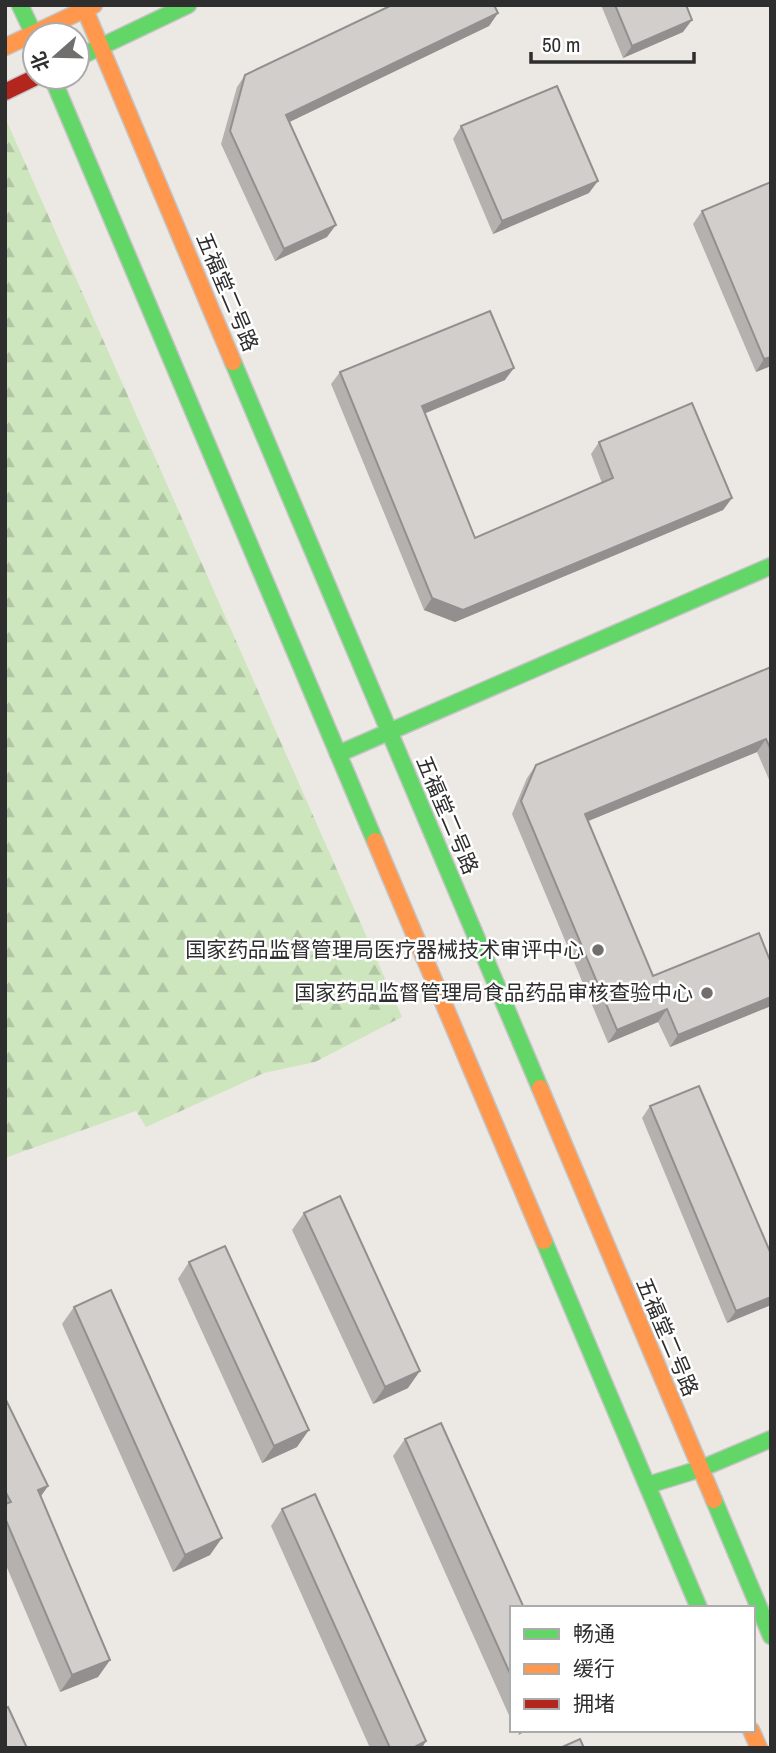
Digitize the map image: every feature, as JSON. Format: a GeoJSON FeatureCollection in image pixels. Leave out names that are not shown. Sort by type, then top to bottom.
{"type":"FeatureCollection","features":[{"type":"Feature","properties":{"kind":"main road"},"geometry":{"type":"LineString","coordinates":[[20,5],[27,21]]}},
{"type":"Feature","properties":{"kind":"main road"},"geometry":{"type":"LineString","coordinates":[[91,52],[188,5]]}},
{"type":"Feature","properties":{"kind":"main road"},"geometry":{"type":"LineString","coordinates":[[60,21],[87,7]]}},
{"type":"Feature","properties":{"kind":"main road","name":"五福堂二号路"},"geometry":{"type":"LineString","coordinates":[[87,7],[101,47],[771,1636]]}},
{"type":"Feature","properties":{"kind":"main road"},"geometry":{"type":"LineString","coordinates":[[5,92],[21,84]]}},
{"type":"Feature","properties":{"kind":"main road"},"geometry":{"type":"LineString","coordinates":[[58,91],[698,1606]]}},
{"type":"Feature","properties":{"kind":"main road"},"geometry":{"type":"LineString","coordinates":[[338,754],[771,566]]}},
{"type":"Feature","properties":{"kind":"main road"},"geometry":{"type":"LineString","coordinates":[[648,1485],[700,1469],[771,1439]]}},
{"type":"Feature","properties":{"kind":"main road"},"geometry":{"type":"LineString","coordinates":[[752,1732],[759,1748]]}},
{"type":"Feature","properties":{"kind":"green space"},"geometry":{"type":"Polygon","coordinates":[[[7,122],[402,1017],[315,1062],[264,1073],[146,1127],[136,1111],[5,1158],[7,122]]]}},
{"type":"Feature","properties":{"kind":"building"},"geometry":{"type":"Polygon","coordinates":[[[392,5],[494,5],[498,13],[286,115],[336,225],[284,249],[230,131],[245,75],[392,5]]]}},
{"type":"Feature","properties":{"kind":"building"},"geometry":{"type":"Polygon","coordinates":[[[615,5],[686,5],[692,20],[632,46],[615,5]]]}},
{"type":"Feature","properties":{"kind":"building"},"geometry":{"type":"Polygon","coordinates":[[[557,86],[598,181],[502,221],[461,126],[557,86]]]}},
{"type":"Feature","properties":{"kind":"building"},"geometry":{"type":"Polygon","coordinates":[[[771,182],[771,357],[764,359],[702,211],[771,182]]]}},
{"type":"Feature","properties":{"kind":"building"},"geometry":{"type":"Polygon","coordinates":[[[490,311],[514,368],[422,406],[475,538],[613,478],[599,442],[692,403],[732,498],[463,610],[432,598],[340,372],[490,311]]]}},
{"type":"Feature","properties":{"kind":"building"},"geometry":{"type":"Polygon","coordinates":[[[771,667],[771,750],[766,739],[585,814],[653,976],[759,933],[771,963],[771,997],[678,1035],[667,1009],[617,1030],[521,801],[536,765],[771,667]]]}},
{"type":"Feature","properties":{"kind":"building"},"geometry":{"type":"Polygon","coordinates":[[[699,1086],[771,1254],[771,1297],[736,1311],[650,1106],[699,1086]]]}},
{"type":"Feature","properties":{"kind":"building"},"geometry":{"type":"Polygon","coordinates":[[[340,1196],[420,1371],[385,1387],[304,1213],[340,1196]]]}},
{"type":"Feature","properties":{"kind":"building"},"geometry":{"type":"Polygon","coordinates":[[[225,1246],[309,1430],[274,1446],[189,1262],[225,1246]]]}},
{"type":"Feature","properties":{"kind":"building"},"geometry":{"type":"Polygon","coordinates":[[[111,1290],[222,1538],[185,1555],[74,1307],[111,1290]]]}},
{"type":"Feature","properties":{"kind":"building"},"geometry":{"type":"Polygon","coordinates":[[[5,1398],[48,1486],[38,1490],[110,1660],[72,1675],[5,1518],[5,1504],[11,1502],[5,1491],[5,1398]]]}},
{"type":"Feature","properties":{"kind":"building"},"geometry":{"type":"Polygon","coordinates":[[[441,1423],[523,1606],[510,1606],[510,1674],[405,1439],[441,1423]]]}},
{"type":"Feature","properties":{"kind":"building"},"geometry":{"type":"Polygon","coordinates":[[[315,1494],[426,1741],[413,1748],[390,1748],[282,1509],[315,1494]]]}},
{"type":"Feature","properties":{"kind":"building"},"geometry":{"type":"Polygon","coordinates":[[[8,1707],[27,1748],[5,1748],[5,1709],[8,1707]]]}},
{"type":"Feature","properties":{"kind":"building"},"geometry":{"type":"Polygon","coordinates":[[[580,1739],[584,1748],[560,1748],[580,1739]]]}},
{"type":"Feature","properties":{"kind":"traffic: fast"},"geometry":{"type":"LineString","coordinates":[[20,5],[28,21]]}},
{"type":"Feature","properties":{"kind":"traffic: fast"},"geometry":{"type":"LineString","coordinates":[[91,51],[188,5]]}},
{"type":"Feature","properties":{"kind":"traffic: fast"},"geometry":{"type":"LineString","coordinates":[[58,91],[375,841]]}},
{"type":"Feature","properties":{"kind":"traffic: fast"},"geometry":{"type":"LineString","coordinates":[[233,362],[540,1088]]}},
{"type":"Feature","properties":{"kind":"traffic: fast"},"geometry":{"type":"LineString","coordinates":[[338,754],[771,566]]}},
{"type":"Feature","properties":{"kind":"traffic: fast"},"geometry":{"type":"LineString","coordinates":[[544,1241],[698,1606]]}},
{"type":"Feature","properties":{"kind":"traffic: fast"},"geometry":{"type":"LineString","coordinates":[[648,1485],[700,1469],[771,1439]]}},
{"type":"Feature","properties":{"kind":"traffic: fast"},"geometry":{"type":"LineString","coordinates":[[714,1500],[771,1636]]}},
{"type":"Feature","properties":{"kind":"traffic: slow"},"geometry":{"type":"LineString","coordinates":[[83,5],[233,362]]}},
{"type":"Feature","properties":{"kind":"traffic: slow"},"geometry":{"type":"LineString","coordinates":[[5,47],[94,5]]}},
{"type":"Feature","properties":{"kind":"traffic: slow"},"geometry":{"type":"LineString","coordinates":[[375,841],[544,1241]]}},
{"type":"Feature","properties":{"kind":"traffic: slow"},"geometry":{"type":"LineString","coordinates":[[540,1088],[714,1500]]}},
{"type":"Feature","properties":{"kind":"traffic: slow"},"geometry":{"type":"LineString","coordinates":[[752,1732],[759,1748]]}},
{"type":"Feature","properties":{"kind":"traffic: jam"},"geometry":{"type":"LineString","coordinates":[[5,92],[21,84]]}},
{"type":"Feature","properties":{"kind":"place","name":"国家药品监督管理局医疗器械技术审评中心"},"geometry":{"type":"Point","coordinates":[598,950]}},
{"type":"Feature","properties":{"kind":"place","name":"国家药品监督管理局食品药品审核查验中心"},"geometry":{"type":"Point","coordinates":[707,993]}}]}
